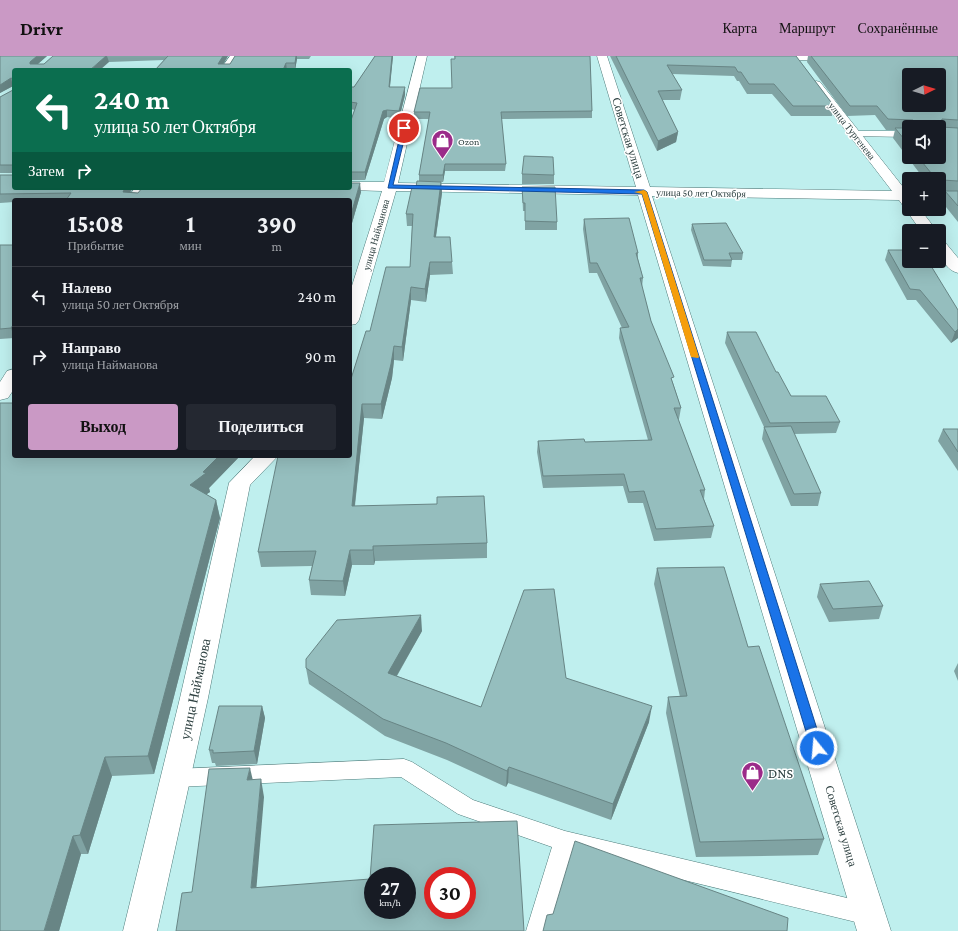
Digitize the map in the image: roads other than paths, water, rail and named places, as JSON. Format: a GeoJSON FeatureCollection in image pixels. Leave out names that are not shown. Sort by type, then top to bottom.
{"type":"FeatureCollection","features":[{"type":"Feature","properties":{"kind":"street"},"geometry":{"type":"LineString","coordinates":[[226,68],[234,56]]}},
{"type":"Feature","properties":{"kind":"street","name":"улица Найманова"},"geometry":{"type":"LineString","coordinates":[[352,313],[390,187],[422,56]]}},
{"type":"Feature","properties":{"kind":"street","name":"Советская улица"},"geometry":{"type":"LineString","coordinates":[[602,56],[871,922]]}},
{"type":"Feature","properties":{"kind":"street"},"geometry":{"type":"LineString","coordinates":[[750,56],[850,58]]}},
{"type":"Feature","properties":{"kind":"street","name":"улица Тургенева"},"geometry":{"type":"LineString","coordinates":[[796,57],[853,134],[902,193]]}},
{"type":"Feature","properties":{"kind":"street","name":"улица 50 лет Октября"},"geometry":{"type":"LineString","coordinates":[[352,186],[902,199]]}},
{"type":"Feature","properties":{"kind":"street"},"geometry":{"type":"LineString","coordinates":[[946,196],[958,197]]}},
{"type":"Feature","properties":{"kind":"street"},"geometry":{"type":"LineString","coordinates":[[917,216],[924,224]]}},
{"type":"Feature","properties":{"kind":"street"},"geometry":{"type":"LineString","coordinates":[[946,253],[958,268]]}},
{"type":"Feature","properties":{"kind":"street"},"geometry":{"type":"LineString","coordinates":[[5,394],[12,379]]}},
{"type":"Feature","properties":{"kind":"street","name":"улица Найманова"},"geometry":{"type":"LineString","coordinates":[[140,931],[240,484],[265,458]]}},
{"type":"Feature","properties":{"kind":"lane"},"geometry":{"type":"LineString","coordinates":[[853,134],[902,134]]}},
{"type":"Feature","properties":{"kind":"lane"},"geometry":{"type":"LineString","coordinates":[[175,778],[404,768],[466,807],[565,841],[871,922]]}},
{"type":"Feature","properties":{"kind":"lane"},"geometry":{"type":"LineString","coordinates":[[538,931],[565,841]]}},
{"type":"Feature","properties":{"kind":"place","name":"Ozon"},"geometry":{"type":"Point","coordinates":[442,160]}},
{"type":"Feature","properties":{"kind":"place","name":"DNS"},"geometry":{"type":"Point","coordinates":[752,792]}}]}
